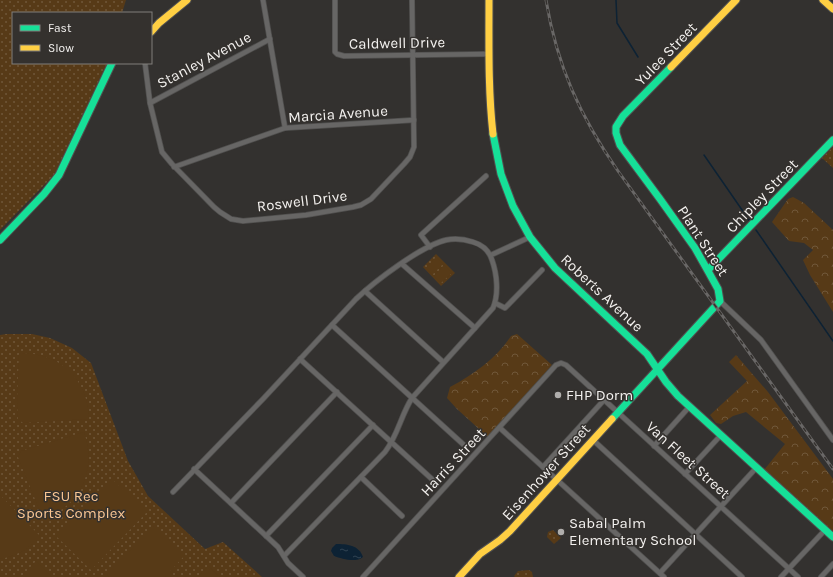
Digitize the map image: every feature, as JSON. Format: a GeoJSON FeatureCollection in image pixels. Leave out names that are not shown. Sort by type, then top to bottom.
{"type":"FeatureCollection","features":[{"type":"Feature","properties":{"kind":"street"},"geometry":{"type":"LineString","coordinates":[[152,31],[158,23],[187,0]]}},
{"type":"Feature","properties":{"kind":"street"},"geometry":{"type":"LineString","coordinates":[[263,0],[285,128]]}},
{"type":"Feature","properties":{"kind":"street","name":"Caldwell Drive"},"geometry":{"type":"LineString","coordinates":[[335,0],[335,52],[337,54],[344,56],[489,54]]}},
{"type":"Feature","properties":{"kind":"street","name":"Roswell Drive"},"geometry":{"type":"LineString","coordinates":[[145,64],[150,102],[162,152],[174,167],[220,212],[226,216],[238,220],[306,215],[353,207],[361,205],[371,198],[410,157],[414,147],[412,0]]}},
{"type":"Feature","properties":{"kind":"street","name":"Roberts Avenue"},"geometry":{"type":"LineString","coordinates":[[489,0],[491,127],[497,162],[506,192],[515,212],[530,237],[555,268],[647,354],[666,382],[690,406],[833,537]]}},
{"type":"Feature","properties":{"kind":"street","name":"Yulee Street"},"geometry":{"type":"LineString","coordinates":[[616,127],[623,116],[736,0]]}},
{"type":"Feature","properties":{"kind":"street"},"geometry":{"type":"LineString","coordinates":[[823,0],[833,10]]}},
{"type":"Feature","properties":{"kind":"street","name":"Stanley Avenue"},"geometry":{"type":"LineString","coordinates":[[150,102],[270,39]]}},
{"type":"Feature","properties":{"kind":"street"},"geometry":{"type":"LineString","coordinates":[[0,240],[44,194],[59,175],[112,64]]}},
{"type":"Feature","properties":{"kind":"street","name":"Marcia Avenue"},"geometry":{"type":"LineString","coordinates":[[174,167],[285,128],[414,120]]}},
{"type":"Feature","properties":{"kind":"street","name":"Plant Street"},"geometry":{"type":"LineString","coordinates":[[616,127],[616,137],[620,145],[709,269],[720,291],[720,301],[761,340],[833,440]]}},
{"type":"Feature","properties":{"kind":"street","name":"Chipley Street"},"geometry":{"type":"LineString","coordinates":[[709,269],[833,140]]}},
{"type":"Feature","properties":{"kind":"street"},"geometry":{"type":"LineString","coordinates":[[430,246],[421,235],[486,176]]}},
{"type":"Feature","properties":{"kind":"street"},"geometry":{"type":"LineString","coordinates":[[491,255],[530,237]]}},
{"type":"Feature","properties":{"kind":"street"},"geometry":{"type":"LineString","coordinates":[[173,492],[365,291],[430,246],[446,240],[462,239],[476,243],[485,248],[491,255],[493,263],[496,284],[495,304],[488,314],[412,398],[392,443],[385,452],[284,556]]}},
{"type":"Feature","properties":{"kind":"street"},"geometry":{"type":"LineString","coordinates":[[402,264],[475,328]]}},
{"type":"Feature","properties":{"kind":"street"},"geometry":{"type":"LineString","coordinates":[[495,304],[505,308],[542,270]]}},
{"type":"Feature","properties":{"kind":"street"},"geometry":{"type":"LineString","coordinates":[[365,291],[443,362]]}},
{"type":"Feature","properties":{"kind":"street","name":"Eisenhower Street"},"geometry":{"type":"LineString","coordinates":[[459,577],[480,554],[510,531],[720,301]]}},
{"type":"Feature","properties":{"kind":"street"},"geometry":{"type":"LineString","coordinates":[[332,325],[465,446]]}},
{"type":"Feature","properties":{"kind":"street"},"geometry":{"type":"LineString","coordinates":[[300,359],[434,481]]}},
{"type":"Feature","properties":{"kind":"street","name":"Van Fleet Street"},"geometry":{"type":"LineString","coordinates":[[561,363],[566,365],[798,577]]}},
{"type":"Feature","properties":{"kind":"street","name":"Harris Street"},"geometry":{"type":"LineString","coordinates":[[363,577],[556,366],[561,363]]}},
{"type":"Feature","properties":{"kind":"street"},"geometry":{"type":"LineString","coordinates":[[649,379],[656,377],[666,382]]}},
{"type":"Feature","properties":{"kind":"street"},"geometry":{"type":"LineString","coordinates":[[231,503],[337,392]]}},
{"type":"Feature","properties":{"kind":"street"},"geometry":{"type":"LineString","coordinates":[[543,466],[604,400]]}},
{"type":"Feature","properties":{"kind":"street"},"geometry":{"type":"LineString","coordinates":[[654,446],[690,406]]}},
{"type":"Feature","properties":{"kind":"street"},"geometry":{"type":"LineString","coordinates":[[266,536],[373,425]]}},
{"type":"Feature","properties":{"kind":"street"},"geometry":{"type":"LineString","coordinates":[[500,428],[664,577]]}},
{"type":"Feature","properties":{"kind":"street"},"geometry":{"type":"LineString","coordinates":[[685,474],[721,435]]}},
{"type":"Feature","properties":{"kind":"street"},"geometry":{"type":"LineString","coordinates":[[593,440],[742,577]]}},
{"type":"Feature","properties":{"kind":"street"},"geometry":{"type":"LineString","coordinates":[[660,573],[757,468]]}},
{"type":"Feature","properties":{"kind":"street"},"geometry":{"type":"LineString","coordinates":[[194,469],[278,547],[288,563],[303,577]]}},
{"type":"Feature","properties":{"kind":"street"},"geometry":{"type":"LineString","coordinates":[[360,477],[402,516]]}},
{"type":"Feature","properties":{"kind":"street"},"geometry":{"type":"LineString","coordinates":[[781,577],[825,530]]}},
{"type":"Feature","properties":{"kind":"street"},"geometry":{"type":"LineString","coordinates":[[821,577],[833,564]]}},
{"type":"Feature","properties":{"kind":"green space"},"geometry":{"type":"Polygon","coordinates":[[[0,0],[126,0],[122,12],[12,12],[12,64],[107,64],[54,175],[0,230],[0,0]]]}},
{"type":"Feature","properties":{"kind":"green space"},"geometry":{"type":"Polygon","coordinates":[[[833,147],[833,168],[822,158],[833,147]]]}},
{"type":"Feature","properties":{"kind":"green space"},"geometry":{"type":"Polygon","coordinates":[[[793,197],[804,203],[833,230],[833,312],[810,275],[803,260],[813,250],[804,243],[789,241],[772,222],[788,199],[793,197]]]}},
{"type":"Feature","properties":{"kind":"green space"},"geometry":{"type":"Polygon","coordinates":[[[436,254],[455,273],[441,286],[423,267],[436,254]]]}},
{"type":"Feature","properties":{"kind":"green space"},"geometry":{"type":"Polygon","coordinates":[[[436,257],[443,264],[432,275],[426,268],[436,257]]]}},
{"type":"Feature","properties":{"kind":"green space"},"geometry":{"type":"Polygon","coordinates":[[[444,265],[452,273],[441,283],[434,276],[444,265]]]}},
{"type":"Feature","properties":{"kind":"green space","name":"FSU Rec Sports Complex"},"geometry":{"type":"Polygon","coordinates":[[[32,334],[50,338],[72,348],[91,363],[128,461],[148,496],[205,549],[223,542],[262,577],[0,577],[0,335],[32,334]]]}},
{"type":"Feature","properties":{"kind":"green space"},"geometry":{"type":"Polygon","coordinates":[[[517,334],[552,365],[489,438],[447,398],[450,387],[468,377],[484,365],[499,352],[511,336],[517,334]]]}},
{"type":"Feature","properties":{"kind":"green space"},"geometry":{"type":"Polygon","coordinates":[[[19,353],[47,357],[69,370],[83,391],[89,419],[23,423],[18,419],[17,403],[19,353]]]}},
{"type":"Feature","properties":{"kind":"green space"},"geometry":{"type":"Polygon","coordinates":[[[736,355],[768,392],[833,479],[833,534],[764,470],[785,444],[746,412],[733,416],[721,424],[716,423],[710,415],[747,381],[729,362],[736,355]]]}},
{"type":"Feature","properties":{"kind":"green space"},"geometry":{"type":"Polygon","coordinates":[[[84,432],[88,446],[88,459],[87,472],[83,484],[76,496],[67,505],[56,513],[43,519],[18,457],[21,451],[84,432]]]}},
{"type":"Feature","properties":{"kind":"green space"},"geometry":{"type":"Polygon","coordinates":[[[112,479],[147,512],[91,570],[56,536],[112,479]]]}},
{"type":"Feature","properties":{"kind":"green space"},"geometry":{"type":"Polygon","coordinates":[[[0,495],[40,536],[32,545],[22,551],[12,556],[0,559],[0,495]]]}},
{"type":"Feature","properties":{"kind":"green space"},"geometry":{"type":"Polygon","coordinates":[[[154,526],[185,555],[165,577],[109,577],[107,575],[154,526]]]}},
{"type":"Feature","properties":{"kind":"green space"},"geometry":{"type":"Polygon","coordinates":[[[553,530],[561,538],[554,544],[547,537],[548,532],[553,530]]]}},
{"type":"Feature","properties":{"kind":"green space"},"geometry":{"type":"Polygon","coordinates":[[[36,561],[52,577],[21,577],[36,561]]]}},
{"type":"Feature","properties":{"kind":"green space"},"geometry":{"type":"Polygon","coordinates":[[[208,566],[220,577],[198,577],[208,566]]]}},
{"type":"Feature","properties":{"kind":"green space"},"geometry":{"type":"Polygon","coordinates":[[[529,570],[532,572],[533,577],[514,576],[518,571],[529,570]]]}},
{"type":"Feature","properties":{"kind":"water"},"geometry":{"type":"Polygon","coordinates":[[[336,544],[352,546],[359,550],[363,557],[353,560],[334,556],[331,551],[336,544]]]}},
{"type":"Feature","properties":{"kind":"waterway"},"geometry":{"type":"LineString","coordinates":[[616,0],[617,23],[638,57]]}},
{"type":"Feature","properties":{"kind":"waterway"},"geometry":{"type":"LineString","coordinates":[[704,155],[749,220]]}},
{"type":"Feature","properties":{"kind":"waterway"},"geometry":{"type":"LineString","coordinates":[[756,230],[833,341]]}},
{"type":"Feature","properties":{"kind":"railway"},"geometry":{"type":"LineString","coordinates":[[546,0],[557,47],[572,90],[581,110],[604,151],[833,469]]}},
{"type":"Feature","properties":{"kind":"traffic: fast"},"geometry":{"type":"LineString","coordinates":[[0,240],[44,194],[59,175],[112,64]]}},
{"type":"Feature","properties":{"kind":"traffic: fast"},"geometry":{"type":"LineString","coordinates":[[612,419],[720,301],[718,289],[695,248],[620,145],[616,133],[616,127],[623,116],[671,67]]}},
{"type":"Feature","properties":{"kind":"traffic: fast"},"geometry":{"type":"LineString","coordinates":[[493,134],[501,174],[513,206],[530,237],[555,268],[647,354],[666,382],[678,396],[833,537]]}},
{"type":"Feature","properties":{"kind":"traffic: fast"},"geometry":{"type":"LineString","coordinates":[[709,269],[833,140]]}},
{"type":"Feature","properties":{"kind":"traffic: slow"},"geometry":{"type":"LineString","coordinates":[[152,31],[159,23],[187,0]]}},
{"type":"Feature","properties":{"kind":"traffic: slow"},"geometry":{"type":"LineString","coordinates":[[489,0],[489,51],[493,134]]}},
{"type":"Feature","properties":{"kind":"traffic: slow"},"geometry":{"type":"LineString","coordinates":[[671,67],[736,0]]}},
{"type":"Feature","properties":{"kind":"traffic: slow"},"geometry":{"type":"LineString","coordinates":[[823,0],[833,9]]}},
{"type":"Feature","properties":{"kind":"traffic: slow"},"geometry":{"type":"LineString","coordinates":[[459,577],[480,554],[510,531],[612,419]]}},
{"type":"Feature","properties":{"kind":"place","name":"FHP Dorm"},"geometry":{"type":"Point","coordinates":[558,395]}},
{"type":"Feature","properties":{"kind":"place","name":"Sabal Palm Elementary School"},"geometry":{"type":"Point","coordinates":[561,532]}}]}
